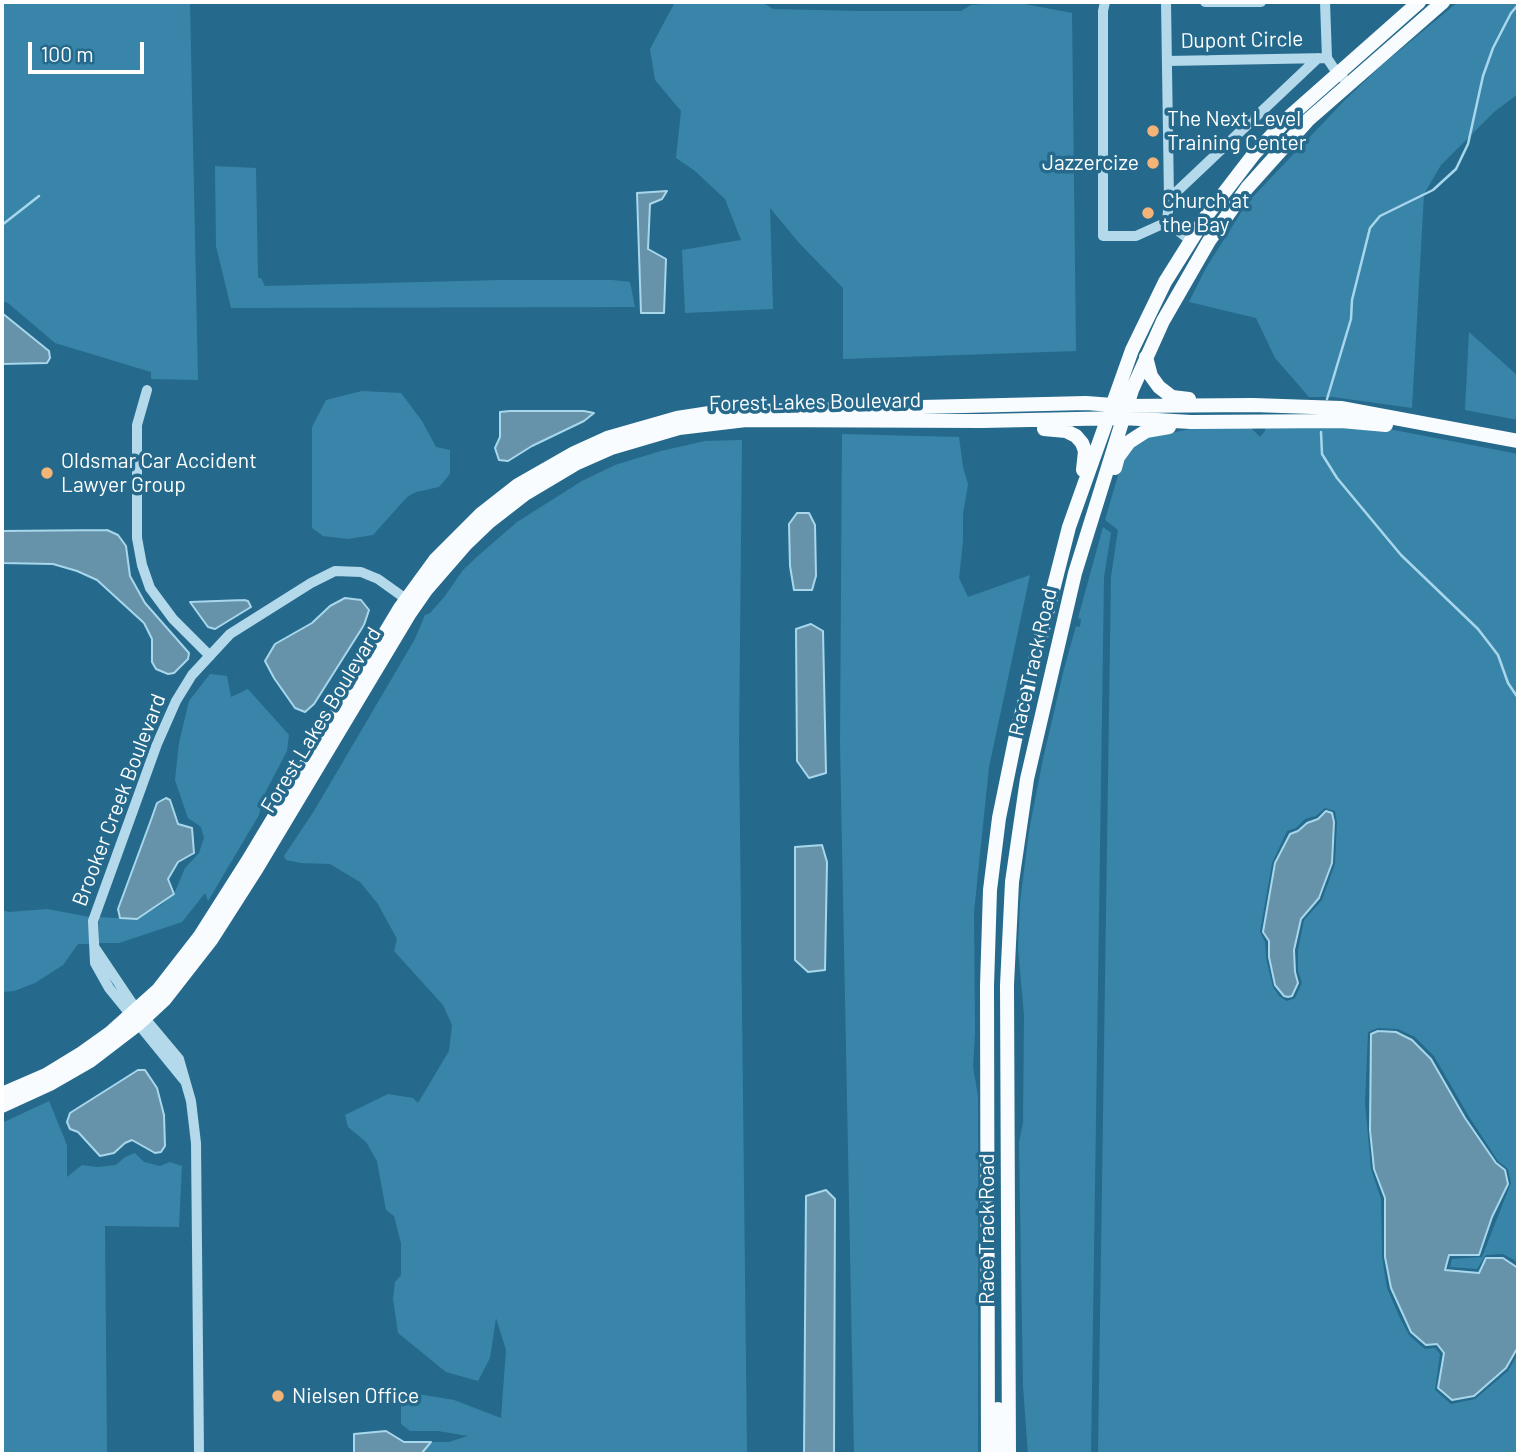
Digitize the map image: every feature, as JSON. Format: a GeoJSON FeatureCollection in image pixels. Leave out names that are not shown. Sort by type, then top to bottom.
{"type":"FeatureCollection","features":[{"type":"Feature","properties":{"kind":"main road","name":"Race Track Road"},"geometry":{"type":"LineString","coordinates":[[988,1454],[987,986],[990,890],[999,818],[1048,600],[1081,489],[1111,404],[1152,306],[1190,240],[1226,188],[1254,154],[1337,73],[1419,2]]}},
{"type":"Feature","properties":{"kind":"main road","name":"Race Track Road"},"geometry":{"type":"LineString","coordinates":[[1009,1454],[1008,944],[1016,846],[1037,732],[1075,573],[1124,412],[1146,357],[1184,281],[1247,188],[1308,120],[1443,2]]}},
{"type":"Feature","properties":{"kind":"main road"},"geometry":{"type":"LineString","coordinates":[[1146,357],[1154,382],[1172,397],[1230,400],[1253,405]]}},
{"type":"Feature","properties":{"kind":"main road"},"geometry":{"type":"LineString","coordinates":[[1264,391],[1271,401],[1284,406]]}},
{"type":"Feature","properties":{"kind":"main road","name":"Forest Lakes Boulevard"},"geometry":{"type":"LineString","coordinates":[[2,1094],[66,1063],[137,1017],[200,936],[406,599],[435,560],[481,514],[518,485],[574,453],[607,438],[677,418],[744,410],[1111,404],[1124,412],[1191,422],[1245,421],[1261,427],[1370,423],[1518,450]]}},
{"type":"Feature","properties":{"kind":"main road","name":"Forest Lakes Boulevard"},"geometry":{"type":"LineString","coordinates":[[2,1106],[72,1072],[190,970],[211,940],[410,613],[444,567],[489,522],[525,494],[565,470],[611,448],[643,438],[679,428],[719,422],[1106,419],[1124,412],[1253,405],[1350,410]]}},
{"type":"Feature","properties":{"kind":"main road"},"geometry":{"type":"LineString","coordinates":[[1261,427],[1273,415],[1329,414],[1350,410],[1518,441]]}},
{"type":"Feature","properties":{"kind":"main road"},"geometry":{"type":"LineString","coordinates":[[861,420],[877,424],[1066,430],[1076,436],[1084,447],[1081,489]]}},
{"type":"Feature","properties":{"kind":"main road"},"geometry":{"type":"LineString","coordinates":[[1068,604],[1080,583],[1121,452],[1129,442],[1146,431],[1191,422]]}},
{"type":"Feature","properties":{"kind":"main road"},"geometry":{"type":"LineString","coordinates":[[1037,732],[1032,716],[1055,619],[1055,608],[1048,600]]}},
{"type":"Feature","properties":{"kind":"main road"},"geometry":{"type":"LineString","coordinates":[[1060,635],[1069,622],[1076,622]]}},
{"type":"Feature","properties":{"kind":"main road"},"geometry":{"type":"LineString","coordinates":[[988,1325],[997,1353],[999,1454]]}},
{"type":"Feature","properties":{"kind":"street"},"geometry":{"type":"LineString","coordinates":[[1105,2],[1103,236],[1136,236],[1167,222],[1190,240]]}},
{"type":"Feature","properties":{"kind":"street","name":"Dupont Circle"},"geometry":{"type":"LineString","coordinates":[[1166,2],[1169,199],[1167,222]]}},
{"type":"Feature","properties":{"kind":"street","name":"Dupont Circle"},"geometry":{"type":"LineString","coordinates":[[1205,2],[1261,2]]}},
{"type":"Feature","properties":{"kind":"street","name":"Dupont Circle"},"geometry":{"type":"LineString","coordinates":[[1169,199],[1322,58],[1325,2]]}},
{"type":"Feature","properties":{"kind":"street","name":"Dupont Circle"},"geometry":{"type":"LineString","coordinates":[[1167,61],[1322,58],[1349,83]]}},
{"type":"Feature","properties":{"kind":"street"},"geometry":{"type":"LineString","coordinates":[[147,390],[141,402],[136,425],[136,538],[142,565],[150,587],[173,619],[210,656]]}},
{"type":"Feature","properties":{"kind":"street","name":"Brooker Creek Boulevard"},"geometry":{"type":"LineString","coordinates":[[199,1454],[196,1143],[191,1101],[184,1080],[137,1017],[95,948],[93,921],[157,744],[176,701],[206,657],[230,634],[311,583],[335,572],[362,572],[378,579],[406,599]]}},
{"type":"Feature","properties":{"kind":"shaded area"},"geometry":{"type":"Polygon","coordinates":[[[2,2],[190,2],[198,380],[151,379],[151,372],[55,343],[8,303],[2,301],[2,2]]]}},
{"type":"Feature","properties":{"kind":"shaded area"},"geometry":{"type":"Polygon","coordinates":[[[675,2],[762,2],[773,9],[961,11],[971,5],[1014,2],[1072,13],[1076,351],[843,359],[843,288],[800,244],[770,208],[773,309],[685,313],[682,250],[741,240],[725,199],[695,171],[676,158],[681,111],[655,80],[650,49],[675,2]]]}},
{"type":"Feature","properties":{"kind":"shaded area"},"geometry":{"type":"Polygon","coordinates":[[[1458,2],[1518,2],[1518,94],[1494,112],[1441,165],[1424,194],[1412,408],[1333,397],[1309,397],[1275,358],[1256,318],[1189,302],[1206,268],[1247,203],[1345,100],[1382,65],[1458,2]]]}},
{"type":"Feature","properties":{"kind":"shaded area"},"geometry":{"type":"Polygon","coordinates":[[[215,166],[256,168],[258,278],[261,278],[265,286],[612,280],[630,282],[635,307],[231,308],[216,246],[215,166]]]}},
{"type":"Feature","properties":{"kind":"shaded area"},"geometry":{"type":"Polygon","coordinates":[[[667,191],[662,199],[650,204],[648,249],[666,259],[664,313],[641,313],[637,193],[667,191]]]}},
{"type":"Feature","properties":{"kind":"shaded area"},"geometry":{"type":"Polygon","coordinates":[[[2,313],[49,351],[50,358],[47,363],[2,364],[2,313]]]}},
{"type":"Feature","properties":{"kind":"shaded area"},"geometry":{"type":"Polygon","coordinates":[[[1469,332],[1518,376],[1518,420],[1465,410],[1469,332]]]}},
{"type":"Feature","properties":{"kind":"shaded area"},"geometry":{"type":"Polygon","coordinates":[[[362,391],[401,393],[422,421],[436,447],[450,450],[450,474],[439,487],[407,497],[373,535],[348,539],[323,536],[312,528],[312,427],[326,400],[362,391]]]}},
{"type":"Feature","properties":{"kind":"shaded area"},"geometry":{"type":"Polygon","coordinates":[[[500,412],[594,413],[584,421],[508,461],[499,460],[495,448],[500,437],[500,412]]]}},
{"type":"Feature","properties":{"kind":"shaded area"},"geometry":{"type":"Polygon","coordinates":[[[1250,427],[1260,437],[1265,427],[1389,429],[1518,454],[1518,1262],[1503,1254],[1486,1255],[1477,1269],[1450,1267],[1452,1259],[1482,1257],[1511,1183],[1508,1169],[1498,1161],[1434,1056],[1415,1037],[1398,1029],[1378,1028],[1368,1032],[1365,1103],[1371,1169],[1381,1199],[1382,1257],[1387,1288],[1399,1316],[1409,1335],[1425,1349],[1435,1348],[1440,1354],[1435,1390],[1451,1404],[1475,1399],[1508,1371],[1518,1354],[1518,1454],[1098,1454],[1111,577],[1118,530],[1105,520],[1123,458],[1141,439],[1195,428],[1250,427]],[[1325,808],[1316,816],[1305,819],[1296,828],[1287,831],[1272,863],[1260,932],[1265,942],[1273,987],[1279,996],[1287,1001],[1295,998],[1302,983],[1298,971],[1298,950],[1304,920],[1322,900],[1335,864],[1335,811],[1325,808]]]}},
{"type":"Feature","properties":{"kind":"shaded area"},"geometry":{"type":"Polygon","coordinates":[[[842,434],[959,437],[968,484],[963,514],[959,578],[968,597],[1030,575],[989,767],[974,912],[973,1067],[978,1096],[978,1454],[854,1454],[840,744],[842,434]]]}},
{"type":"Feature","properties":{"kind":"shaded area"},"geometry":{"type":"Polygon","coordinates":[[[742,440],[739,742],[747,1454],[421,1454],[431,1442],[449,1442],[468,1436],[438,1431],[410,1431],[401,1424],[401,1400],[412,1393],[454,1400],[501,1418],[506,1350],[496,1318],[490,1358],[478,1381],[446,1372],[398,1333],[393,1299],[395,1282],[401,1275],[401,1243],[394,1216],[386,1210],[377,1161],[366,1142],[348,1127],[345,1115],[388,1094],[413,1098],[418,1103],[449,1051],[452,1025],[443,1005],[394,951],[397,939],[378,904],[360,882],[330,864],[301,863],[286,860],[284,856],[314,811],[415,639],[425,615],[430,613],[463,570],[479,555],[517,522],[582,481],[615,465],[705,441],[742,440]]]}},
{"type":"Feature","properties":{"kind":"shaded area"},"geometry":{"type":"Polygon","coordinates":[[[797,513],[809,513],[815,525],[816,576],[812,590],[794,590],[790,566],[789,524],[797,513]]]}},
{"type":"Feature","properties":{"kind":"shaded area"},"geometry":{"type":"Polygon","coordinates":[[[1103,527],[1111,533],[1104,577],[1091,1454],[1028,1454],[1023,1386],[1019,1142],[1023,1123],[1024,1015],[1018,948],[1020,903],[1029,831],[1043,759],[1076,626],[1080,627],[1081,619],[1078,618],[1103,527]]]}},
{"type":"Feature","properties":{"kind":"shaded area"},"geometry":{"type":"Polygon","coordinates":[[[107,530],[118,535],[126,546],[130,576],[145,603],[189,653],[188,659],[174,673],[168,674],[156,669],[152,662],[152,639],[144,623],[97,580],[53,564],[2,563],[2,531],[107,530]]]}},
{"type":"Feature","properties":{"kind":"shaded area"},"geometry":{"type":"Polygon","coordinates":[[[345,598],[361,600],[369,610],[364,625],[314,704],[305,712],[295,708],[265,661],[275,644],[312,623],[330,606],[345,598]]]}},
{"type":"Feature","properties":{"kind":"shaded area"},"geometry":{"type":"Polygon","coordinates":[[[248,601],[251,607],[215,629],[208,627],[190,602],[248,601]]]}},
{"type":"Feature","properties":{"kind":"shaded area"},"geometry":{"type":"Polygon","coordinates":[[[811,624],[823,631],[826,773],[809,778],[797,761],[796,629],[811,624]]]}},
{"type":"Feature","properties":{"kind":"shaded area"},"geometry":{"type":"Polygon","coordinates":[[[210,674],[227,676],[231,697],[248,689],[289,735],[287,751],[265,793],[259,815],[208,901],[205,893],[182,922],[119,943],[99,943],[99,917],[137,919],[161,905],[174,894],[185,868],[199,853],[204,838],[201,827],[188,818],[175,780],[179,743],[189,701],[210,674]]]}},
{"type":"Feature","properties":{"kind":"shaded area"},"geometry":{"type":"Polygon","coordinates":[[[166,798],[170,800],[178,824],[192,828],[194,853],[178,862],[168,879],[174,894],[137,919],[120,918],[118,909],[157,803],[166,798]]]}},
{"type":"Feature","properties":{"kind":"shaded area"},"geometry":{"type":"Polygon","coordinates":[[[1326,811],[1332,813],[1334,822],[1332,863],[1319,898],[1301,919],[1294,950],[1298,983],[1292,996],[1288,997],[1275,985],[1269,957],[1269,941],[1263,932],[1275,863],[1290,834],[1318,819],[1326,811]]]}},
{"type":"Feature","properties":{"kind":"shaded area"},"geometry":{"type":"Polygon","coordinates":[[[822,845],[827,862],[825,970],[808,972],[795,960],[795,847],[822,845]]]}},
{"type":"Feature","properties":{"kind":"shaded area"},"geometry":{"type":"Polygon","coordinates":[[[47,909],[90,917],[91,944],[78,944],[63,965],[35,983],[14,991],[2,992],[2,910],[9,912],[47,909]]]}},
{"type":"Feature","properties":{"kind":"shaded area"},"geometry":{"type":"Polygon","coordinates":[[[1378,1031],[1396,1032],[1412,1040],[1431,1059],[1465,1118],[1496,1163],[1505,1170],[1508,1184],[1492,1217],[1479,1255],[1449,1255],[1445,1270],[1479,1273],[1486,1258],[1503,1258],[1518,1268],[1518,1347],[1506,1368],[1474,1396],[1452,1400],[1438,1388],[1444,1353],[1437,1344],[1426,1345],[1411,1332],[1391,1288],[1385,1257],[1385,1198],[1374,1169],[1370,1130],[1371,1034],[1378,1031]]]}},
{"type":"Feature","properties":{"kind":"shaded area"},"geometry":{"type":"Polygon","coordinates":[[[138,1070],[145,1070],[157,1088],[164,1115],[165,1146],[161,1152],[155,1153],[132,1140],[114,1153],[100,1156],[78,1132],[70,1129],[67,1122],[70,1113],[138,1070]]]}},
{"type":"Feature","properties":{"kind":"shaded area"},"geometry":{"type":"Polygon","coordinates":[[[49,1101],[67,1145],[67,1177],[82,1165],[116,1165],[135,1153],[144,1162],[160,1166],[170,1162],[182,1166],[179,1227],[105,1226],[107,1454],[2,1454],[2,1123],[49,1101]]]}},
{"type":"Feature","properties":{"kind":"shaded area"},"geometry":{"type":"Polygon","coordinates":[[[826,1190],[835,1199],[834,1454],[804,1454],[806,1196],[826,1190]]]}},
{"type":"Feature","properties":{"kind":"shaded area"},"geometry":{"type":"Polygon","coordinates":[[[386,1431],[404,1442],[431,1442],[421,1454],[354,1454],[354,1434],[386,1431]]]}},
{"type":"Feature","properties":{"kind":"waterway"},"geometry":{"type":"LineString","coordinates":[[1327,399],[1351,319],[1352,300],[1370,228],[1380,216],[1433,190],[1456,169],[1468,144],[1483,76],[1493,48],[1518,5]]}},
{"type":"Feature","properties":{"kind":"waterway"},"geometry":{"type":"LineString","coordinates":[[2,225],[39,196]]}},
{"type":"Feature","properties":{"kind":"waterway"},"geometry":{"type":"LineString","coordinates":[[1321,432],[1322,454],[1337,478],[1401,555],[1478,629],[1498,655],[1508,683],[1518,698]]}},
{"type":"Feature","properties":{"kind":"place","name":"The Next Level Training Center"},"geometry":{"type":"Point","coordinates":[1153,131]}},
{"type":"Feature","properties":{"kind":"place","name":"Jazzercize"},"geometry":{"type":"Point","coordinates":[1153,163]}},
{"type":"Feature","properties":{"kind":"place","name":"Church at the Bay"},"geometry":{"type":"Point","coordinates":[1148,213]}},
{"type":"Feature","properties":{"kind":"place","name":"Oldsmar Car Accident Lawyer Group"},"geometry":{"type":"Point","coordinates":[47,473]}},
{"type":"Feature","properties":{"kind":"place","name":"Nielsen Office"},"geometry":{"type":"Point","coordinates":[278,1396]}}]}
